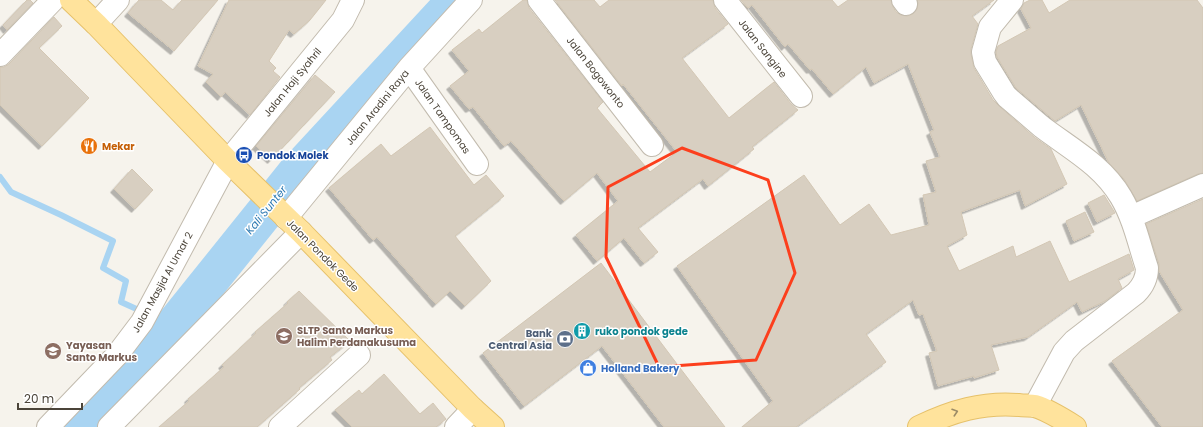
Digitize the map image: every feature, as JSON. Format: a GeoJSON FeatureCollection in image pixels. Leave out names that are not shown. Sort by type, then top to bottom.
{"type":"FeatureCollection","features":[{"type":"Feature","properties":{"kind":"main road","name":"Jalan Pondok Gede"},"geometry":{"type":"LineString","coordinates":[[71,0],[484,420]]}},
{"type":"Feature","properties":{"kind":"main road"},"geometry":{"type":"LineString","coordinates":[[919,427],[938,417],[969,408],[1004,404],[1035,406],[1076,427]]}},
{"type":"Feature","properties":{"kind":"street"},"geometry":{"type":"LineString","coordinates":[[0,55],[54,0]]}},
{"type":"Feature","properties":{"kind":"street"},"geometry":{"type":"LineString","coordinates":[[96,24],[118,0]]}},
{"type":"Feature","properties":{"kind":"street","name":"Jalan Haji Syahril"},"geometry":{"type":"LineString","coordinates":[[228,161],[343,20],[353,0]]}},
{"type":"Feature","properties":{"kind":"street","name":"Jalan Aradini Raya"},"geometry":{"type":"LineString","coordinates":[[109,427],[288,219],[409,68],[471,0]]}},
{"type":"Feature","properties":{"kind":"street","name":"Jalan Bogowonto"},"geometry":{"type":"LineString","coordinates":[[540,0],[652,145]]}},
{"type":"Feature","properties":{"kind":"street","name":"Jalan Sangine"},"geometry":{"type":"LineString","coordinates":[[725,0],[801,96]]}},
{"type":"Feature","properties":{"kind":"street"},"geometry":{"type":"LineString","coordinates":[[1012,0],[990,27],[983,52],[985,62],[1008,97],[1042,127],[1096,166],[1108,180],[1121,197],[1131,217],[1147,268],[1147,274],[1142,287],[1074,341],[1064,352],[1035,406]]}},
{"type":"Feature","properties":{"kind":"street","name":"Jalan Tampomas"},"geometry":{"type":"LineString","coordinates":[[409,68],[477,164]]}},
{"type":"Feature","properties":{"kind":"street","name":"Jalan Masjid Al Umar 2"},"geometry":{"type":"LineString","coordinates":[[48,427],[117,355],[142,322],[228,161]]}},
{"type":"Feature","properties":{"kind":"street"},"geometry":{"type":"LineString","coordinates":[[1131,217],[1203,185]]}},
{"type":"Feature","properties":{"kind":"street"},"geometry":{"type":"LineString","coordinates":[[280,427],[359,355]]}},
{"type":"Feature","properties":{"kind":"street"},"geometry":{"type":"LineString","coordinates":[[456,427],[484,420]]}},
{"type":"Feature","properties":{"kind":"highlighted area"},"geometry":{"type":"Polygon","coordinates":[[[682,148],[768,180],[795,273],[756,360],[659,367],[606,257],[608,187],[682,148]]]}},
{"type":"Feature","properties":{"kind":"building"},"geometry":{"type":"Polygon","coordinates":[[[27,0],[30,0],[33,3],[7,30],[3,25],[27,0]]]}},
{"type":"Feature","properties":{"kind":"building"},"geometry":{"type":"Polygon","coordinates":[[[139,0],[161,0],[173,10],[182,0],[218,0],[174,51],[128,13],[139,0]]]}},
{"type":"Feature","properties":{"kind":"building"},"geometry":{"type":"Polygon","coordinates":[[[229,0],[326,0],[310,20],[294,34],[289,30],[269,61],[276,68],[273,71],[280,77],[250,115],[225,92],[221,97],[206,82],[213,74],[198,66],[229,0]]]}},
{"type":"Feature","properties":{"kind":"building"},"geometry":{"type":"Polygon","coordinates":[[[523,0],[527,0],[529,8],[603,102],[597,108],[650,172],[677,152],[623,84],[622,86],[555,0],[594,0],[600,7],[609,0],[713,0],[715,8],[728,24],[682,58],[729,118],[774,82],[791,104],[798,110],[752,147],[754,149],[708,186],[703,179],[638,228],[658,252],[644,263],[624,238],[597,261],[576,235],[618,201],[597,173],[564,201],[511,141],[504,146],[473,107],[469,109],[450,86],[469,71],[452,50],[479,29],[482,33],[523,0]]]}},
{"type":"Feature","properties":{"kind":"building"},"geometry":{"type":"Polygon","coordinates":[[[741,0],[832,0],[838,7],[848,0],[891,0],[896,12],[907,16],[913,14],[917,9],[917,0],[994,0],[972,16],[978,24],[971,49],[974,68],[993,100],[1034,137],[1051,149],[1067,184],[1025,206],[1020,190],[961,212],[967,235],[947,246],[959,271],[1013,246],[1016,257],[1050,241],[1069,282],[1129,254],[1134,270],[1118,279],[1122,288],[1105,301],[1082,312],[1077,302],[1028,337],[991,345],[999,370],[974,378],[974,376],[938,386],[929,353],[937,351],[923,314],[919,315],[913,300],[866,334],[886,362],[796,427],[742,427],[773,401],[677,266],[804,175],[840,225],[869,204],[891,235],[929,225],[923,195],[936,192],[926,161],[940,157],[930,132],[934,130],[908,64],[874,83],[866,67],[833,94],[788,44],[785,47],[752,5],[748,8],[741,0]]]}},
{"type":"Feature","properties":{"kind":"building"},"geometry":{"type":"Polygon","coordinates":[[[1030,0],[1042,0],[1049,13],[1070,0],[1197,0],[1203,8],[1203,173],[1137,201],[1124,179],[1109,163],[1081,105],[1055,121],[1016,88],[997,57],[996,52],[998,46],[1031,28],[1021,9],[1024,3],[1030,0]]]}},
{"type":"Feature","properties":{"kind":"building"},"geometry":{"type":"Polygon","coordinates":[[[54,17],[62,26],[39,48],[89,98],[42,146],[0,105],[0,67],[4,67],[9,64],[54,17]]]}},
{"type":"Feature","properties":{"kind":"building"},"geometry":{"type":"Polygon","coordinates":[[[315,75],[335,92],[271,160],[256,146],[315,75]]]}},
{"type":"Feature","properties":{"kind":"building"},"geometry":{"type":"Polygon","coordinates":[[[430,127],[474,185],[486,175],[504,196],[455,236],[491,281],[465,306],[450,291],[436,304],[377,237],[373,240],[329,188],[381,144],[391,156],[430,127]]]}},
{"type":"Feature","properties":{"kind":"building"},"geometry":{"type":"Polygon","coordinates":[[[132,169],[153,190],[135,209],[114,189],[132,169]]]}},
{"type":"Feature","properties":{"kind":"building"},"geometry":{"type":"Polygon","coordinates":[[[1104,195],[1115,213],[1097,222],[1088,203],[1104,195]]]}},
{"type":"Feature","properties":{"kind":"building"},"geometry":{"type":"Polygon","coordinates":[[[1203,199],[1203,427],[1162,427],[1112,361],[1183,310],[1159,271],[1159,264],[1146,224],[1203,199]]]}},
{"type":"Feature","properties":{"kind":"building"},"geometry":{"type":"Polygon","coordinates":[[[1085,212],[1094,232],[1074,241],[1066,221],[1085,212]]]}},
{"type":"Feature","properties":{"kind":"building","name":"ruko pondok gede"},"geometry":{"type":"Polygon","coordinates":[[[601,263],[725,427],[664,427],[602,346],[524,406],[483,353],[601,263]]]}},
{"type":"Feature","properties":{"kind":"building"},"geometry":{"type":"Polygon","coordinates":[[[299,291],[350,341],[330,357],[332,360],[257,427],[159,427],[189,401],[188,399],[224,367],[222,365],[299,291]]]}},
{"type":"Feature","properties":{"kind":"building"},"geometry":{"type":"Polygon","coordinates":[[[384,374],[420,414],[433,403],[446,419],[436,427],[352,427],[335,410],[359,390],[362,394],[384,374]]]}},
{"type":"Feature","properties":{"kind":"waterway","name":"Kali Sunter"},"geometry":{"type":"LineString","coordinates":[[84,427],[118,395],[297,172],[456,0]]}},
{"type":"Feature","properties":{"kind":"waterway"},"geometry":{"type":"LineString","coordinates":[[0,177],[11,192],[113,241],[103,268],[126,281],[121,302],[174,326]]}},
{"type":"Feature","properties":{"kind":"place","name":"Mekar"},"geometry":{"type":"Point","coordinates":[89,146]}},
{"type":"Feature","properties":{"kind":"place","name":"Pondok Molek"},"geometry":{"type":"Point","coordinates":[244,155]}},
{"type":"Feature","properties":{"kind":"place","name":"ruko pondok gede"},"geometry":{"type":"Point","coordinates":[582,331]}},
{"type":"Feature","properties":{"kind":"place","name":"SLTP Santo Markus Halim Perdanakusuma"},"geometry":{"type":"Point","coordinates":[284,336]}},
{"type":"Feature","properties":{"kind":"place","name":"Bank Central Asia"},"geometry":{"type":"Point","coordinates":[565,339]}},
{"type":"Feature","properties":{"kind":"place","name":"Yayasan Santo Markus"},"geometry":{"type":"Point","coordinates":[53,351]}},
{"type":"Feature","properties":{"kind":"place","name":"Holland Bakery"},"geometry":{"type":"Point","coordinates":[588,368]}}]}
